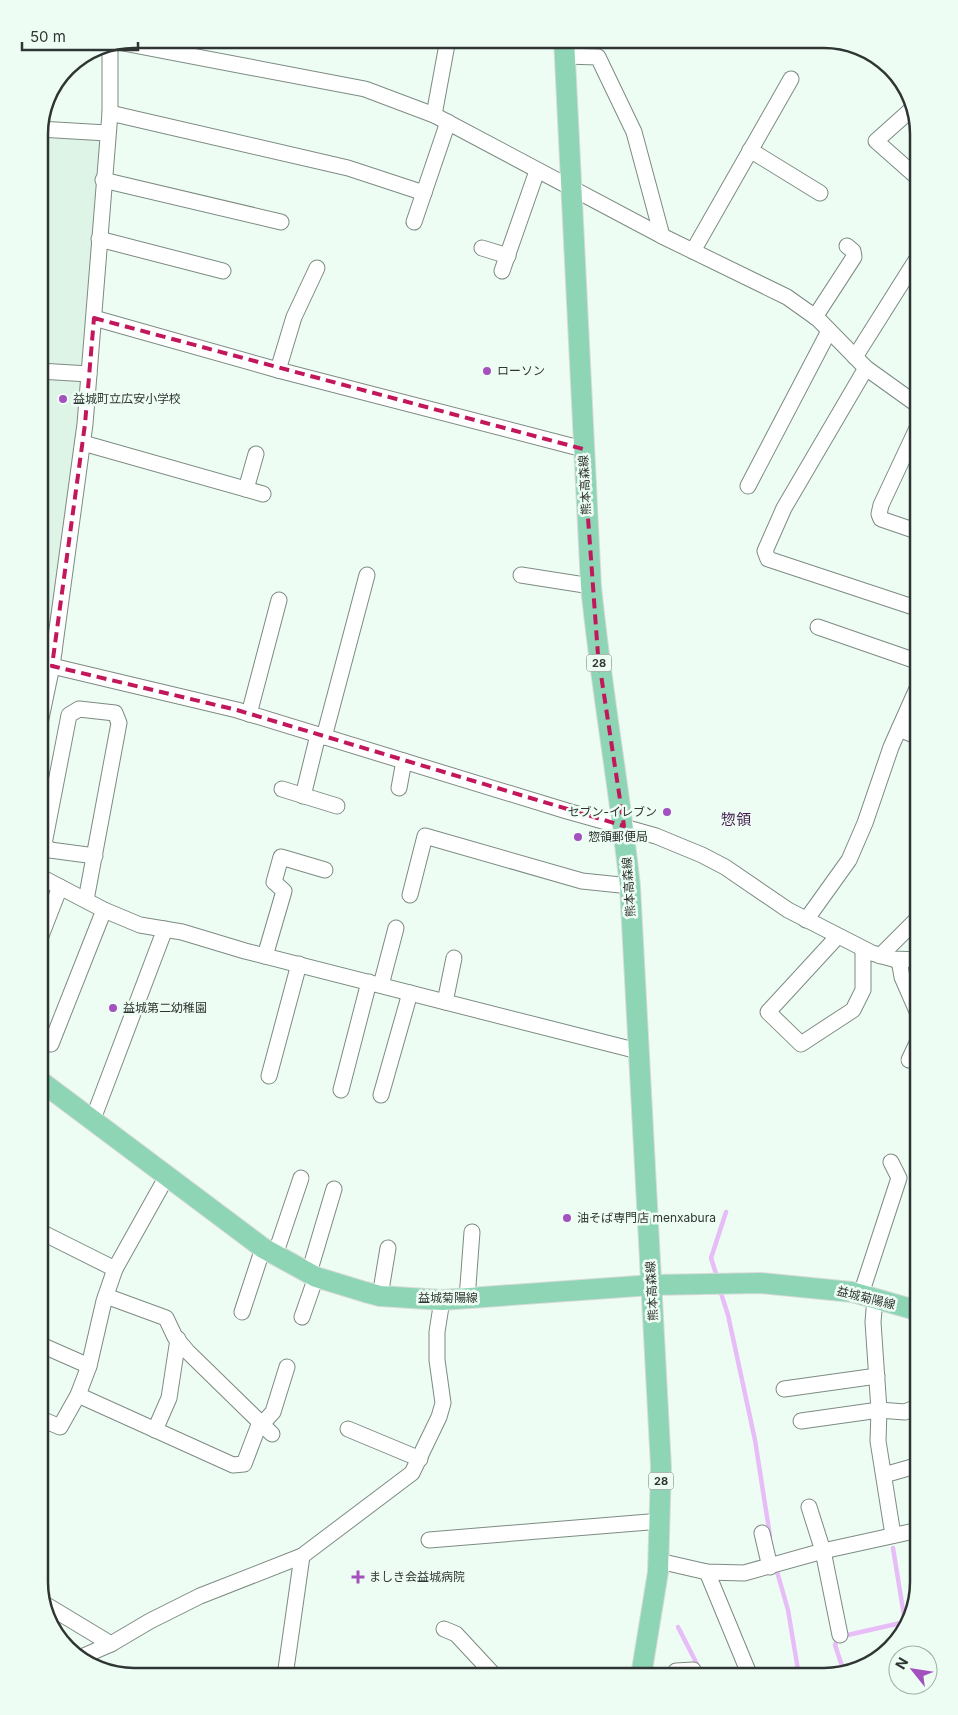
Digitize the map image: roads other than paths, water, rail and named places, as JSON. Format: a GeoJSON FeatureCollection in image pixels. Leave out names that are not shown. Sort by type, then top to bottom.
{"type":"FeatureCollection","features":[{"type":"Feature","properties":{"kind":"main road","name":"熊本高森線"},"geometry":{"type":"LineString","coordinates":[[564,48],[591,586],[598,655],[624,826],[630,886],[661,1467],[659,1561],[643,1668]]}},
{"type":"Feature","properties":{"kind":"main road","name":"益城菊陽線"},"geometry":{"type":"LineString","coordinates":[[48,1086],[269,1251],[313,1275],[380,1296],[442,1300],[652,1285],[730,1283],[816,1287],[868,1296],[910,1308]]}},
{"type":"Feature","properties":{"kind":"street"},"geometry":{"type":"LineString","coordinates":[[150,48],[366,89],[434,114],[662,236],[788,297],[815,317],[866,368],[910,400]]}},
{"type":"Feature","properties":{"kind":"street"},"geometry":{"type":"LineString","coordinates":[[434,114],[446,48]]}},
{"type":"Feature","properties":{"kind":"street"},"geometry":{"type":"LineString","coordinates":[[567,48],[598,57],[634,132],[662,236]]}},
{"type":"Feature","properties":{"kind":"street"},"geometry":{"type":"LineString","coordinates":[[48,684],[83,443],[103,180],[110,113],[110,51]]}},
{"type":"Feature","properties":{"kind":"street"},"geometry":{"type":"LineString","coordinates":[[693,251],[791,79]]}},
{"type":"Feature","properties":{"kind":"street"},"geometry":{"type":"LineString","coordinates":[[907,112],[876,141],[910,171]]}},
{"type":"Feature","properties":{"kind":"street"},"geometry":{"type":"LineString","coordinates":[[110,113],[348,168],[424,193]]}},
{"type":"Feature","properties":{"kind":"street"},"geometry":{"type":"LineString","coordinates":[[414,222],[448,122]]}},
{"type":"Feature","properties":{"kind":"street"},"geometry":{"type":"LineString","coordinates":[[48,130],[107,133]]}},
{"type":"Feature","properties":{"kind":"street"},"geometry":{"type":"LineString","coordinates":[[750,150],[820,193]]}},
{"type":"Feature","properties":{"kind":"street"},"geometry":{"type":"LineString","coordinates":[[502,271],[538,171]]}},
{"type":"Feature","properties":{"kind":"street"},"geometry":{"type":"LineString","coordinates":[[103,180],[281,222]]}},
{"type":"Feature","properties":{"kind":"street"},"geometry":{"type":"LineString","coordinates":[[99,239],[223,271]]}},
{"type":"Feature","properties":{"kind":"street"},"geometry":{"type":"LineString","coordinates":[[815,317],[854,257],[853,251],[847,246]]}},
{"type":"Feature","properties":{"kind":"street"},"geometry":{"type":"LineString","coordinates":[[482,248],[508,256]]}},
{"type":"Feature","properties":{"kind":"street"},"geometry":{"type":"LineString","coordinates":[[278,370],[294,317],[317,268]]}},
{"type":"Feature","properties":{"kind":"street"},"geometry":{"type":"LineString","coordinates":[[855,357],[910,270]]}},
{"type":"Feature","properties":{"kind":"street"},"geometry":{"type":"LineString","coordinates":[[94,318],[278,370],[583,449]]}},
{"type":"Feature","properties":{"kind":"street"},"geometry":{"type":"LineString","coordinates":[[748,486],[829,331]]}},
{"type":"Feature","properties":{"kind":"street"},"geometry":{"type":"LineString","coordinates":[[866,368],[784,508],[765,551],[768,559],[910,606]]}},
{"type":"Feature","properties":{"kind":"street"},"geometry":{"type":"LineString","coordinates":[[48,372],[89,374]]}},
{"type":"Feature","properties":{"kind":"street"},"geometry":{"type":"LineString","coordinates":[[83,443],[264,494]]}},
{"type":"Feature","properties":{"kind":"street"},"geometry":{"type":"LineString","coordinates":[[910,443],[880,505],[879,514],[881,519],[910,529]]}},
{"type":"Feature","properties":{"kind":"street"},"geometry":{"type":"LineString","coordinates":[[246,489],[256,454]]}},
{"type":"Feature","properties":{"kind":"street"},"geometry":{"type":"LineString","coordinates":[[303,796],[367,575]]}},
{"type":"Feature","properties":{"kind":"street"},"geometry":{"type":"LineString","coordinates":[[521,575],[591,586]]}},
{"type":"Feature","properties":{"kind":"street"},"geometry":{"type":"LineString","coordinates":[[249,714],[278,600]]}},
{"type":"Feature","properties":{"kind":"street"},"geometry":{"type":"LineString","coordinates":[[818,627],[910,659]]}},
{"type":"Feature","properties":{"kind":"street"},"geometry":{"type":"LineString","coordinates":[[48,655],[53,659],[249,714],[567,812],[656,836],[702,855],[806,920],[863,949],[880,956],[910,960]]}},
{"type":"Feature","properties":{"kind":"street"},"geometry":{"type":"LineString","coordinates":[[806,920],[850,860],[910,704]]}},
{"type":"Feature","properties":{"kind":"street"},"geometry":{"type":"LineString","coordinates":[[48,823],[69,715],[79,709],[114,713],[119,723],[86,900]]}},
{"type":"Feature","properties":{"kind":"street"},"geometry":{"type":"LineString","coordinates":[[899,729],[910,733]]}},
{"type":"Feature","properties":{"kind":"street"},"geometry":{"type":"LineString","coordinates":[[399,788],[404,761]]}},
{"type":"Feature","properties":{"kind":"street"},"geometry":{"type":"LineString","coordinates":[[282,789],[337,806]]}},
{"type":"Feature","properties":{"kind":"street"},"geometry":{"type":"LineString","coordinates":[[410,895],[425,836],[582,881],[630,886]]}},
{"type":"Feature","properties":{"kind":"street"},"geometry":{"type":"LineString","coordinates":[[48,848],[50,850],[94,856]]}},
{"type":"Feature","properties":{"kind":"street"},"geometry":{"type":"LineString","coordinates":[[265,956],[284,891],[274,882],[281,857],[325,870]]}},
{"type":"Feature","properties":{"kind":"street"},"geometry":{"type":"LineString","coordinates":[[48,881],[104,910],[140,925],[165,928],[265,956],[638,1051]]}},
{"type":"Feature","properties":{"kind":"street"},"geometry":{"type":"LineString","coordinates":[[48,918],[60,887]]}},
{"type":"Feature","properties":{"kind":"street"},"geometry":{"type":"LineString","coordinates":[[51,1044],[104,910]]}},
{"type":"Feature","properties":{"kind":"street"},"geometry":{"type":"LineString","coordinates":[[880,956],[910,926]]}},
{"type":"Feature","properties":{"kind":"street"},"geometry":{"type":"LineString","coordinates":[[93,1119],[165,928]]}},
{"type":"Feature","properties":{"kind":"street"},"geometry":{"type":"LineString","coordinates":[[341,1090],[375,984],[396,928]]}},
{"type":"Feature","properties":{"kind":"street"},"geometry":{"type":"LineString","coordinates":[[838,936],[768,1012],[801,1044],[853,1010],[863,990],[863,949]]}},
{"type":"Feature","properties":{"kind":"street"},"geometry":{"type":"LineString","coordinates":[[445,1002],[454,958]]}},
{"type":"Feature","properties":{"kind":"street"},"geometry":{"type":"LineString","coordinates":[[899,960],[902,977],[910,995]]}},
{"type":"Feature","properties":{"kind":"street"},"geometry":{"type":"LineString","coordinates":[[269,1076],[298,964]]}},
{"type":"Feature","properties":{"kind":"street"},"geometry":{"type":"LineString","coordinates":[[381,1095],[410,993]]}},
{"type":"Feature","properties":{"kind":"street"},"geometry":{"type":"LineString","coordinates":[[891,1162],[899,1178],[868,1296],[873,1322],[877,1376],[878,1441],[893,1535]]}},
{"type":"Feature","properties":{"kind":"street"},"geometry":{"type":"LineString","coordinates":[[48,1422],[60,1427],[78,1395],[89,1366],[106,1296],[115,1269],[168,1176]]}},
{"type":"Feature","properties":{"kind":"street"},"geometry":{"type":"LineString","coordinates":[[242,1312],[301,1178]]}},
{"type":"Feature","properties":{"kind":"street"},"geometry":{"type":"LineString","coordinates":[[302,1317],[334,1189]]}},
{"type":"Feature","properties":{"kind":"street"},"geometry":{"type":"LineString","coordinates":[[466,1299],[472,1232]]}},
{"type":"Feature","properties":{"kind":"street"},"geometry":{"type":"LineString","coordinates":[[48,1236],[115,1269]]}},
{"type":"Feature","properties":{"kind":"street"},"geometry":{"type":"LineString","coordinates":[[380,1296],[388,1248]]}},
{"type":"Feature","properties":{"kind":"street"},"geometry":{"type":"LineString","coordinates":[[106,1296],[166,1318],[178,1339],[265,1427]]}},
{"type":"Feature","properties":{"kind":"street"},"geometry":{"type":"LineString","coordinates":[[88,1654],[111,1644],[150,1621],[200,1596],[302,1556],[412,1473],[439,1417],[443,1403],[436,1332],[442,1300]]}},
{"type":"Feature","properties":{"kind":"street"},"geometry":{"type":"LineString","coordinates":[[156,1430],[169,1398],[178,1339]]}},
{"type":"Feature","properties":{"kind":"street"},"geometry":{"type":"LineString","coordinates":[[48,1348],[89,1366]]}},
{"type":"Feature","properties":{"kind":"street"},"geometry":{"type":"LineString","coordinates":[[78,1395],[233,1465],[244,1464],[273,1412],[287,1368]]}},
{"type":"Feature","properties":{"kind":"street"},"geometry":{"type":"LineString","coordinates":[[784,1389],[877,1376]]}},
{"type":"Feature","properties":{"kind":"street"},"geometry":{"type":"LineString","coordinates":[[801,1421],[879,1410],[905,1412],[910,1410]]}},
{"type":"Feature","properties":{"kind":"street"},"geometry":{"type":"LineString","coordinates":[[348,1430],[420,1459]]}},
{"type":"Feature","properties":{"kind":"street"},"geometry":{"type":"LineString","coordinates":[[884,1475],[910,1468]]}},
{"type":"Feature","properties":{"kind":"street"},"geometry":{"type":"LineString","coordinates":[[809,1507],[822,1551],[840,1635]]}},
{"type":"Feature","properties":{"kind":"street"},"geometry":{"type":"LineString","coordinates":[[429,1540],[660,1521]]}},
{"type":"Feature","properties":{"kind":"street"},"geometry":{"type":"LineString","coordinates":[[659,1561],[707,1572],[744,1573],[822,1551],[910,1532]]}},
{"type":"Feature","properties":{"kind":"street"},"geometry":{"type":"LineString","coordinates":[[762,1533],[770,1567]]}},
{"type":"Feature","properties":{"kind":"street"},"geometry":{"type":"LineString","coordinates":[[287,1667],[302,1556]]}},
{"type":"Feature","properties":{"kind":"street"},"geometry":{"type":"LineString","coordinates":[[707,1572],[747,1668]]}},
{"type":"Feature","properties":{"kind":"street"},"geometry":{"type":"LineString","coordinates":[[52,1609],[111,1644]]}},
{"type":"Feature","properties":{"kind":"street"},"geometry":{"type":"LineString","coordinates":[[444,1630],[456,1634],[486,1668]]}},
{"type":"Feature","properties":{"kind":"waterway"},"geometry":{"type":"LineString","coordinates":[[717,1277],[711,1258],[726,1212]]}},
{"type":"Feature","properties":{"kind":"waterway"},"geometry":{"type":"LineString","coordinates":[[720,1290],[728,1315],[755,1440],[770,1536]]}},
{"type":"Feature","properties":{"kind":"waterway"},"geometry":{"type":"LineString","coordinates":[[893,1548],[904,1615]]}},
{"type":"Feature","properties":{"kind":"waterway"},"geometry":{"type":"LineString","coordinates":[[776,1568],[788,1610],[798,1668]]}},
{"type":"Feature","properties":{"kind":"waterway"},"geometry":{"type":"LineString","coordinates":[[842,1666],[835,1645],[839,1637],[899,1623]]}},
{"type":"Feature","properties":{"kind":"waterway"},"geometry":{"type":"LineString","coordinates":[[678,1627],[699,1668]]}},
{"type":"Feature","properties":{"kind":"place","name":"ローソン"},"geometry":{"type":"Point","coordinates":[487,371]}},
{"type":"Feature","properties":{"kind":"place","name":"益城町立広安小学校"},"geometry":{"type":"Point","coordinates":[63,399]}},
{"type":"Feature","properties":{"kind":"place","name":"セブン-イレブン"},"geometry":{"type":"Point","coordinates":[667,812]}},
{"type":"Feature","properties":{"kind":"place","name":"惣領郵便局"},"geometry":{"type":"Point","coordinates":[578,837]}},
{"type":"Feature","properties":{"kind":"place","name":"益城第二幼稚園"},"geometry":{"type":"Point","coordinates":[113,1008]}},
{"type":"Feature","properties":{"kind":"place","name":"油そば専門店 menxabura"},"geometry":{"type":"Point","coordinates":[567,1218]}},
{"type":"Feature","properties":{"kind":"place","name":"ましき会益城病院"},"geometry":{"type":"Point","coordinates":[358,1577]}},
{"type":"Feature","properties":{"kind":"district","name":"惣領"},"geometry":{"type":"Point","coordinates":[736,820]}}]}
